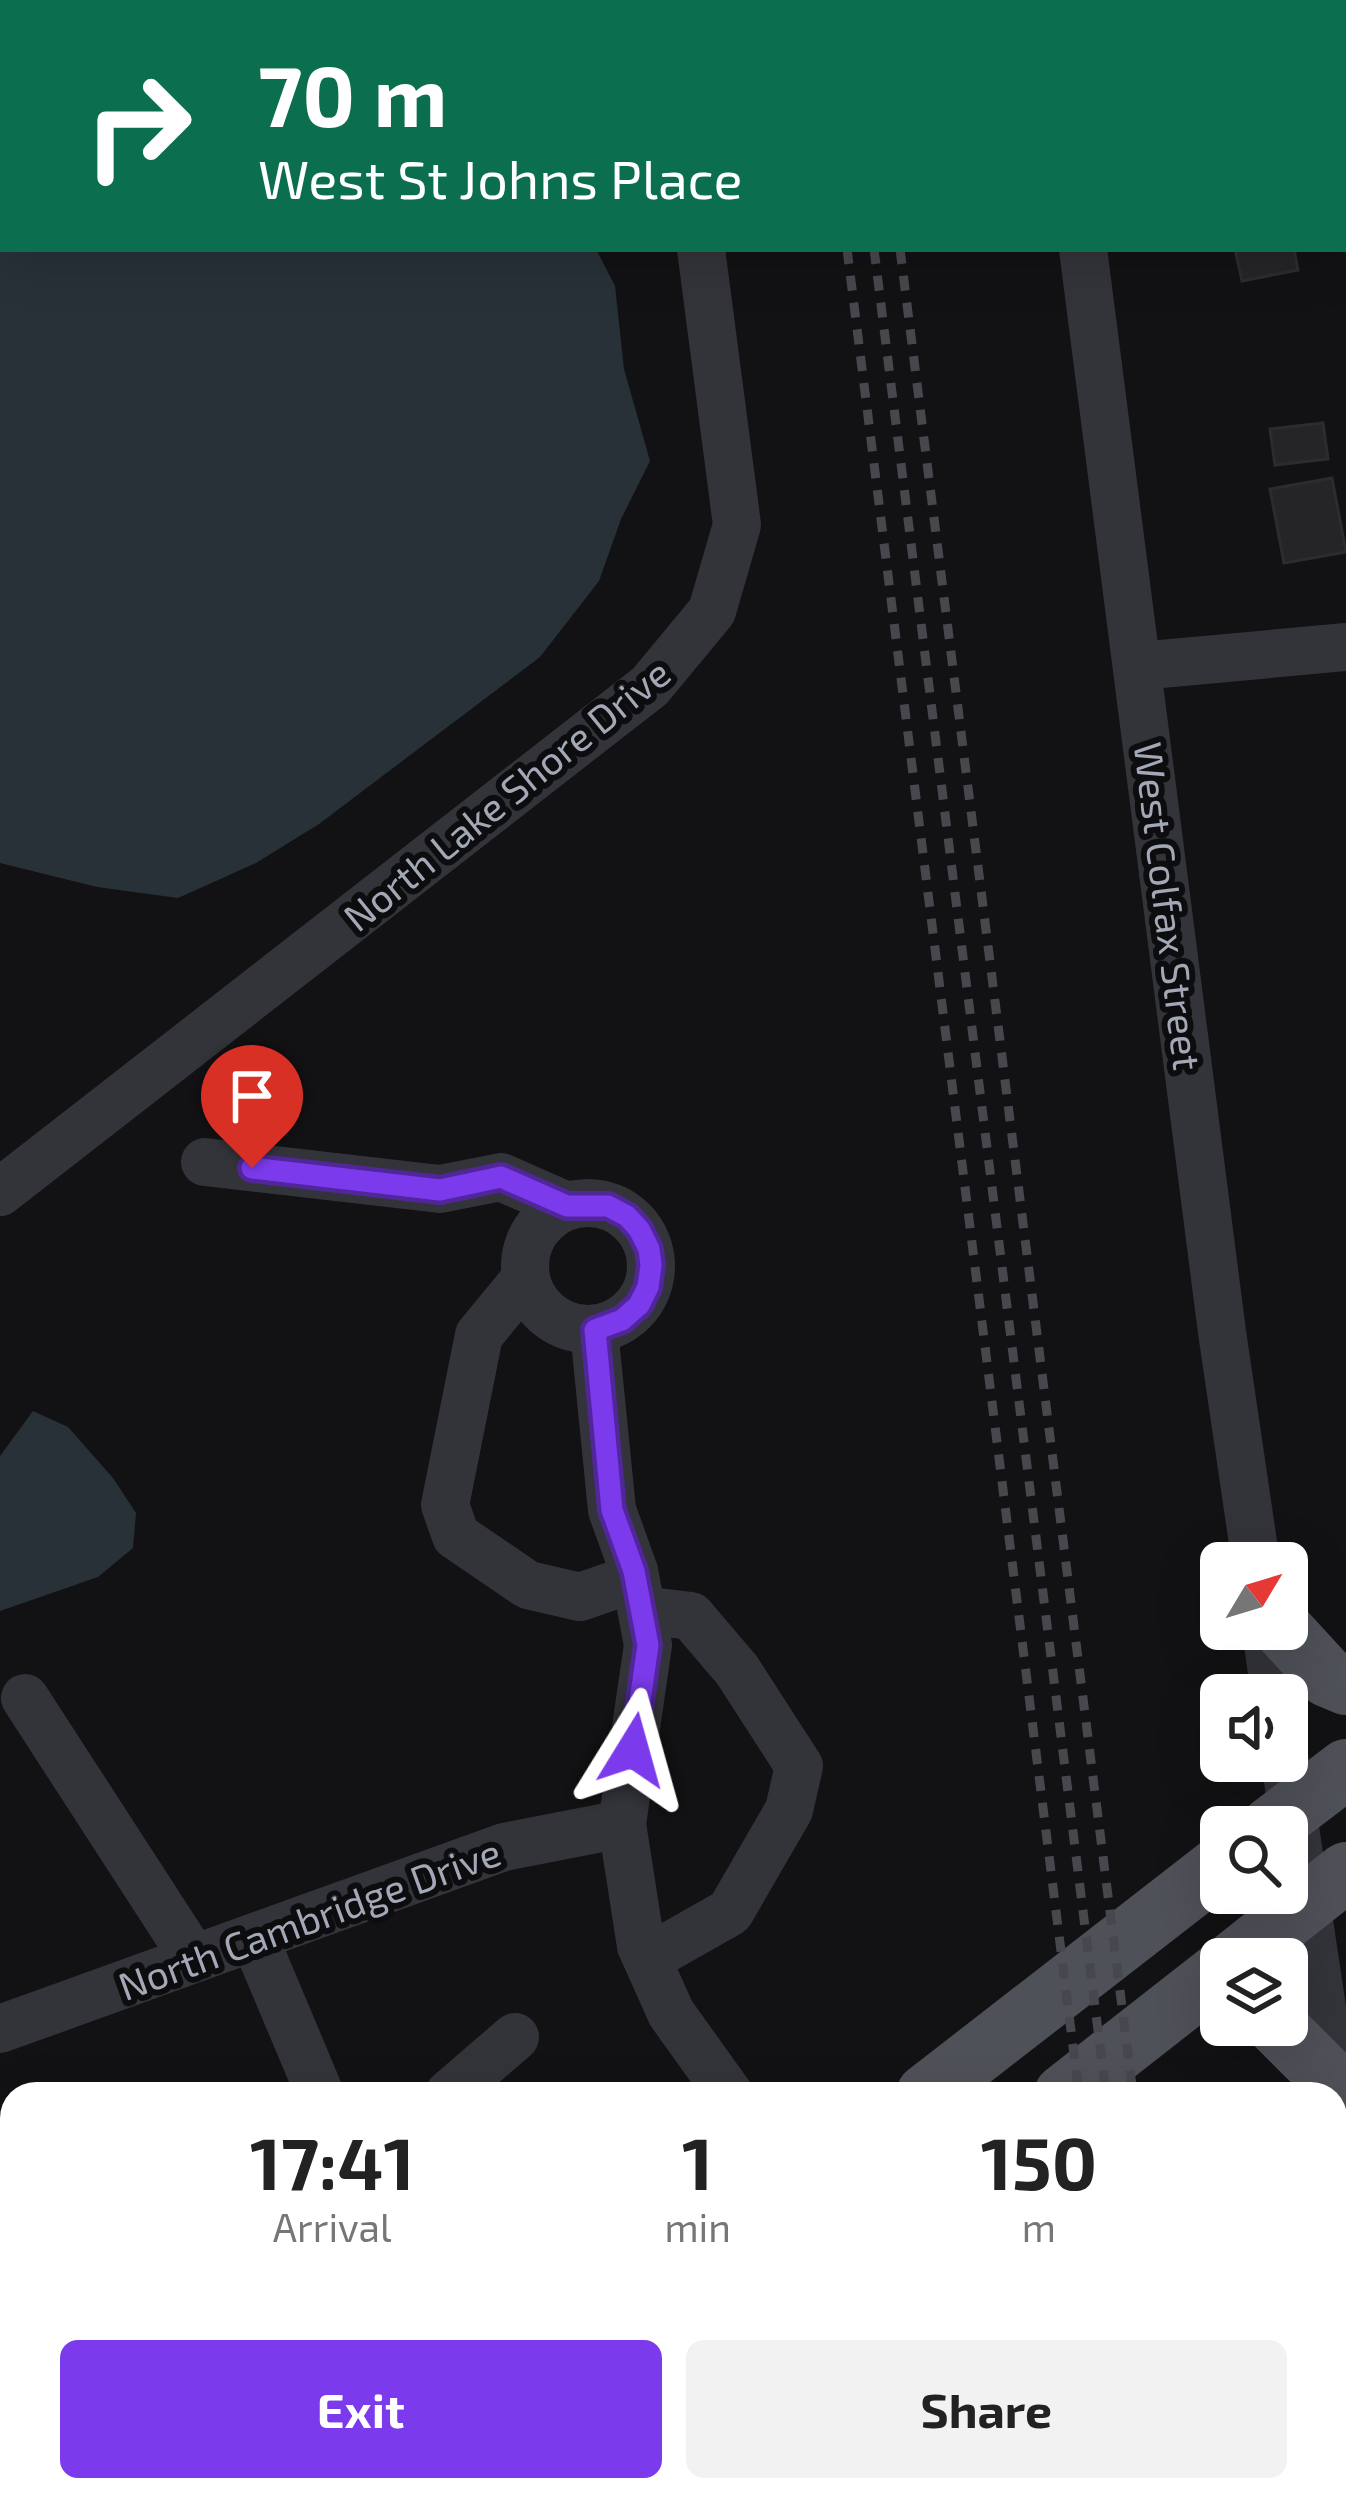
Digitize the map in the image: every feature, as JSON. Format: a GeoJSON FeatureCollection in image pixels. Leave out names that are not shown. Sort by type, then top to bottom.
{"type":"FeatureCollection","features":[{"type":"Feature","properties":{"kind":"main road"},"geometry":{"type":"LineString","coordinates":[[1302,1650],[1327,1677],[1346,1684]]}},
{"type":"Feature","properties":{"kind":"main road"},"geometry":{"type":"LineString","coordinates":[[1282,1800],[1346,1768]]}},
{"type":"Feature","properties":{"kind":"main road"},"geometry":{"type":"LineString","coordinates":[[941,2082],[1200,1881]]}},
{"type":"Feature","properties":{"kind":"main road"},"geometry":{"type":"LineString","coordinates":[[1263,1938],[1327,1887]]}},
{"type":"Feature","properties":{"kind":"main road"},"geometry":{"type":"LineString","coordinates":[[1083,2082],[1194,2010]]}},
{"type":"Feature","properties":{"kind":"main road"},"geometry":{"type":"LineString","coordinates":[[1297,2046],[1333,2082]]}},
{"type":"Feature","properties":{"kind":"street","name":"North Lake Shore Drive"},"geometry":{"type":"LineString","coordinates":[[0,1192],[650,686],[680,654],[712,611],[736,525],[701,252]]}},
{"type":"Feature","properties":{"kind":"street","name":"West Colfax Street"},"geometry":{"type":"LineString","coordinates":[[1083,252],[1253,1542]]}},
{"type":"Feature","properties":{"kind":"street"},"geometry":{"type":"LineString","coordinates":[[1139,666],[1346,646]]}},
{"type":"Feature","properties":{"kind":"street"},"geometry":{"type":"LineString","coordinates":[[205,1162],[440,1190],[501,1177],[567,1206],[596,1203],[627,1216],[649,1249],[648,1287],[639,1305],[622,1320],[595,1330],[569,1327],[549,1316],[531,1294],[526,1278],[526,1252],[539,1226],[567,1206]]}},
{"type":"Feature","properties":{"kind":"street"},"geometry":{"type":"LineString","coordinates":[[526,1278],[479,1335],[445,1505],[456,1536],[528,1585],[580,1597],[639,1594],[691,1616],[737,1670],[800,1766],[789,1810],[730,1912],[647,1959]]}},
{"type":"Feature","properties":{"kind":"street"},"geometry":{"type":"LineString","coordinates":[[595,1330],[612,1510],[639,1594],[648,1645],[622,1824],[641,1946],[671,2013],[720,2082]]}},
{"type":"Feature","properties":{"kind":"street"},"geometry":{"type":"LineString","coordinates":[[26,1698],[194,1959]]}},
{"type":"Feature","properties":{"kind":"street"},"geometry":{"type":"LineString","coordinates":[[1282,1800],[1327,1887],[1334,2082]]}},
{"type":"Feature","properties":{"kind":"street","name":"North Cambridge Drive"},"geometry":{"type":"LineString","coordinates":[[0,2029],[504,1847],[622,1824]]}},
{"type":"Feature","properties":{"kind":"street"},"geometry":{"type":"LineString","coordinates":[[254,1937],[315,2082]]}},
{"type":"Feature","properties":{"kind":"street"},"geometry":{"type":"LineString","coordinates":[[463,2082],[515,2036]]}},
{"type":"Feature","properties":{"kind":"shaded area"},"geometry":{"type":"Polygon","coordinates":[[[0,252],[598,252],[615,286],[624,369],[650,461],[621,519],[599,581],[540,657],[319,824],[256,863],[178,898],[97,887],[0,863],[0,252]]]}},
{"type":"Feature","properties":{"kind":"shaded area"},"geometry":{"type":"Polygon","coordinates":[[[33,1411],[68,1427],[113,1478],[136,1513],[133,1548],[98,1577],[0,1611],[0,1456],[33,1411]]]}},
{"type":"Feature","properties":{"kind":"building"},"geometry":{"type":"Polygon","coordinates":[[[1236,252],[1295,252],[1298,270],[1242,281],[1236,252]]]}},
{"type":"Feature","properties":{"kind":"building"},"geometry":{"type":"Polygon","coordinates":[[[1323,423],[1328,459],[1275,465],[1270,429],[1323,423]]]}},
{"type":"Feature","properties":{"kind":"building"},"geometry":{"type":"Polygon","coordinates":[[[1332,478],[1346,552],[1284,563],[1270,489],[1332,478]]]}},
{"type":"Feature","properties":{"kind":"railway"},"geometry":{"type":"LineString","coordinates":[[847,252],[1077,2082]]}},
{"type":"Feature","properties":{"kind":"railway"},"geometry":{"type":"LineString","coordinates":[[874,252],[1104,2082]]}},
{"type":"Feature","properties":{"kind":"railway"},"geometry":{"type":"LineString","coordinates":[[900,252],[1131,2082]]}},
{"type":"Feature","properties":{"kind":"route"},"geometry":{"type":"LineString","coordinates":[[252,1168],[440,1190],[501,1177],[567,1206],[608,1206],[639,1229],[649,1249],[648,1287],[639,1305],[622,1320],[595,1330],[612,1510],[634,1571],[648,1645],[633,1750]]}}]}
